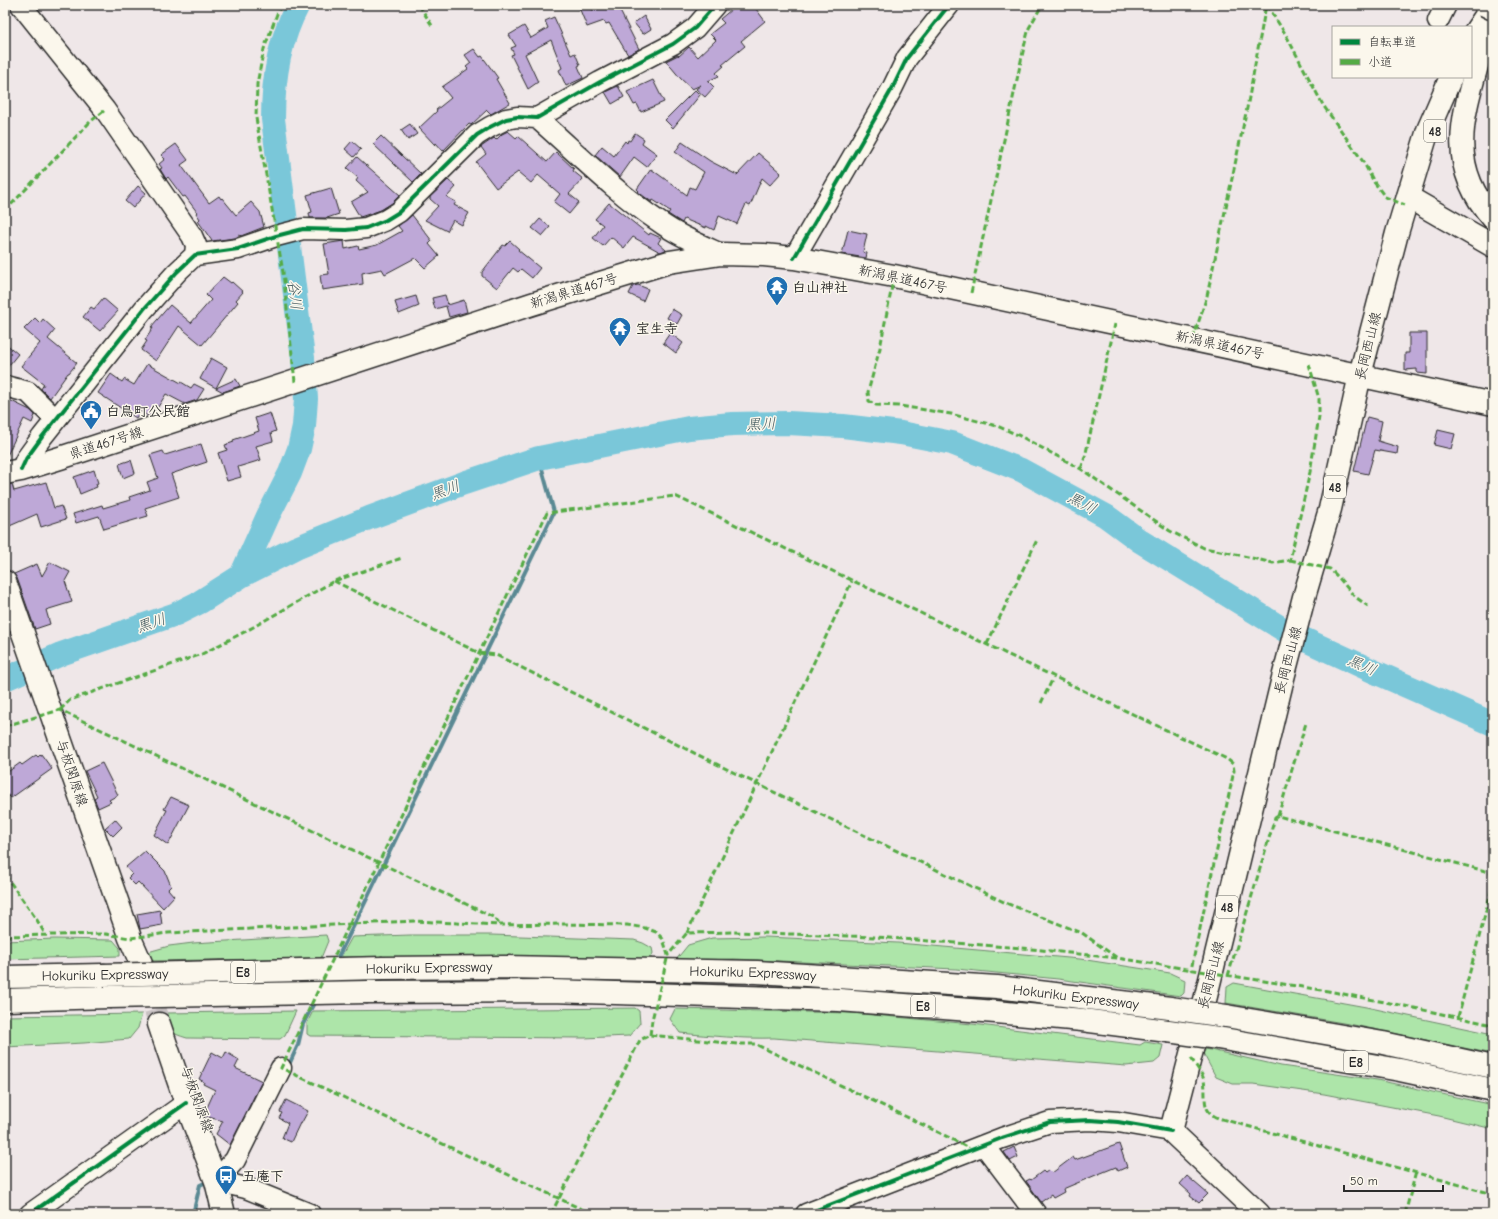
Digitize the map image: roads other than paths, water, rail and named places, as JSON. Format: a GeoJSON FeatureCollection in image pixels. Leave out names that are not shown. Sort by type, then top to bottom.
{"type":"FeatureCollection","features":[{"type":"Feature","properties":{"kind":"main road"},"geometry":{"type":"LineString","coordinates":[[1484,5],[1493,9]]}},
{"type":"Feature","properties":{"kind":"main road"},"geometry":{"type":"LineString","coordinates":[[1493,5],[1482,40],[1469,94],[1461,138],[1463,163],[1474,193],[1493,218]]}},
{"type":"Feature","properties":{"kind":"main road"},"geometry":{"type":"LineString","coordinates":[[1472,65],[1482,40]]}},
{"type":"Feature","properties":{"kind":"main road","name":"長岡西山線"},"geometry":{"type":"LineString","coordinates":[[1170,1131],[1204,1003],[1282,682],[1304,597],[1330,508],[1360,375],[1409,192],[1428,130],[1451,78]]}},
{"type":"Feature","properties":{"kind":"main road","name":"48"},"geometry":{"type":"LineString","coordinates":[[1409,192],[1438,125],[1465,78]]}},
{"type":"Feature","properties":{"kind":"main road"},"geometry":{"type":"LineString","coordinates":[[1409,192],[1493,246]]}},
{"type":"Feature","properties":{"kind":"main road","name":"新潟県道467号"},"geometry":{"type":"LineString","coordinates":[[319,373],[532,304],[669,262],[721,254],[764,255],[794,258],[894,276],[1493,404]]}},
{"type":"Feature","properties":{"kind":"main road","name":"県道467号線"},"geometry":{"type":"LineString","coordinates":[[13,471],[60,458],[319,373]]}},
{"type":"Feature","properties":{"kind":"main road","name":"与板関原線"},"geometry":{"type":"LineString","coordinates":[[5,582],[130,938],[141,963]]}},
{"type":"Feature","properties":{"kind":"main road","name":"Hokuriku Expressway"},"geometry":{"type":"LineString","coordinates":[[5,977],[383,968],[505,967],[757,972],[997,987],[1170,1008],[1383,1043],[1493,1067]]}},
{"type":"Feature","properties":{"kind":"main road","name":"Hokuriku Expressway"},"geometry":{"type":"LineString","coordinates":[[5,1000],[368,992],[551,991],[770,997],[914,1005],[1082,1020],[1218,1038],[1400,1070],[1493,1090]]}},
{"type":"Feature","properties":{"kind":"main road","name":"与板関原線"},"geometry":{"type":"LineString","coordinates":[[159,1024],[186,1103],[216,1181],[224,1214]]}},
{"type":"Feature","properties":{"kind":"main road"},"geometry":{"type":"LineString","coordinates":[[1170,1131],[1259,1214]]}},
{"type":"Feature","properties":{"kind":"street"},"geometry":{"type":"LineString","coordinates":[[13,471],[26,459],[144,310],[195,254],[196,245],[192,236],[105,110],[21,5]]}},
{"type":"Feature","properties":{"kind":"street"},"geometry":{"type":"LineString","coordinates":[[195,254],[238,250],[276,236],[303,229],[346,230],[366,228],[386,220],[399,212],[477,135],[506,119],[517,117],[536,118],[600,82],[673,44],[695,28],[715,5]]}},
{"type":"Feature","properties":{"kind":"street"},"geometry":{"type":"LineString","coordinates":[[794,258],[892,89],[907,58],[949,5]]}},
{"type":"Feature","properties":{"kind":"street"},"geometry":{"type":"LineString","coordinates":[[536,118],[614,189],[658,222],[721,254]]}},
{"type":"Feature","properties":{"kind":"street"},"geometry":{"type":"LineString","coordinates":[[5,386],[28,392],[56,420]]}},
{"type":"Feature","properties":{"kind":"street"},"geometry":{"type":"LineString","coordinates":[[281,1068],[235,1160],[216,1181],[246,1188],[310,1214]]}},
{"type":"Feature","properties":{"kind":"street"},"geometry":{"type":"LineString","coordinates":[[30,1214],[186,1103]]}},
{"type":"Feature","properties":{"kind":"street"},"geometry":{"type":"LineString","coordinates":[[806,1214],[984,1145],[1050,1122],[1090,1120],[1118,1122],[1170,1131]]}},
{"type":"Feature","properties":{"kind":"street"},"geometry":{"type":"LineString","coordinates":[[984,1145],[1036,1214]]}},
{"type":"Feature","properties":{"kind":"waterway","name":"谷川"},"geometry":{"type":"LineString","coordinates":[[241,576],[268,516],[290,473],[299,449],[304,426],[306,399],[303,358],[273,119],[274,89],[278,60],[291,18],[298,5]]}},
{"type":"Feature","properties":{"kind":"waterway","name":"黒川"},"geometry":{"type":"LineString","coordinates":[[5,679],[61,654],[176,614],[200,602],[241,576],[296,548],[369,518],[464,483],[539,458],[689,428],[732,424],[788,423],[843,426],[901,433],[952,443],[1021,470],[1106,516],[1140,541],[1286,631],[1493,724]]}},
{"type":"Feature","properties":{"kind":"waterway"},"geometry":{"type":"LineString","coordinates":[[335,963],[554,512],[539,458]]}},
{"type":"Feature","properties":{"kind":"waterway"},"geometry":{"type":"LineString","coordinates":[[288,1067],[298,1045],[303,1024],[316,999]]}},
{"type":"Feature","properties":{"kind":"waterway"},"geometry":{"type":"LineString","coordinates":[[193,1214],[200,1185],[209,1181]]}},
{"type":"Feature","properties":{"kind":"tunnel"},"geometry":{"type":"LineString","coordinates":[[146,978],[159,1024]]}},
{"type":"Feature","properties":{"kind":"place","name":"白山神社"},"geometry":{"type":"Point","coordinates":[777,306]}},
{"type":"Feature","properties":{"kind":"place","name":"宝生寺"},"geometry":{"type":"Point","coordinates":[620,348]}},
{"type":"Feature","properties":{"kind":"place","name":"白鳥町公民館"},"geometry":{"type":"Point","coordinates":[91,430]}},
{"type":"Feature","properties":{"kind":"place","name":"五庵下"},"geometry":{"type":"Point","coordinates":[226,1196]}}]}
